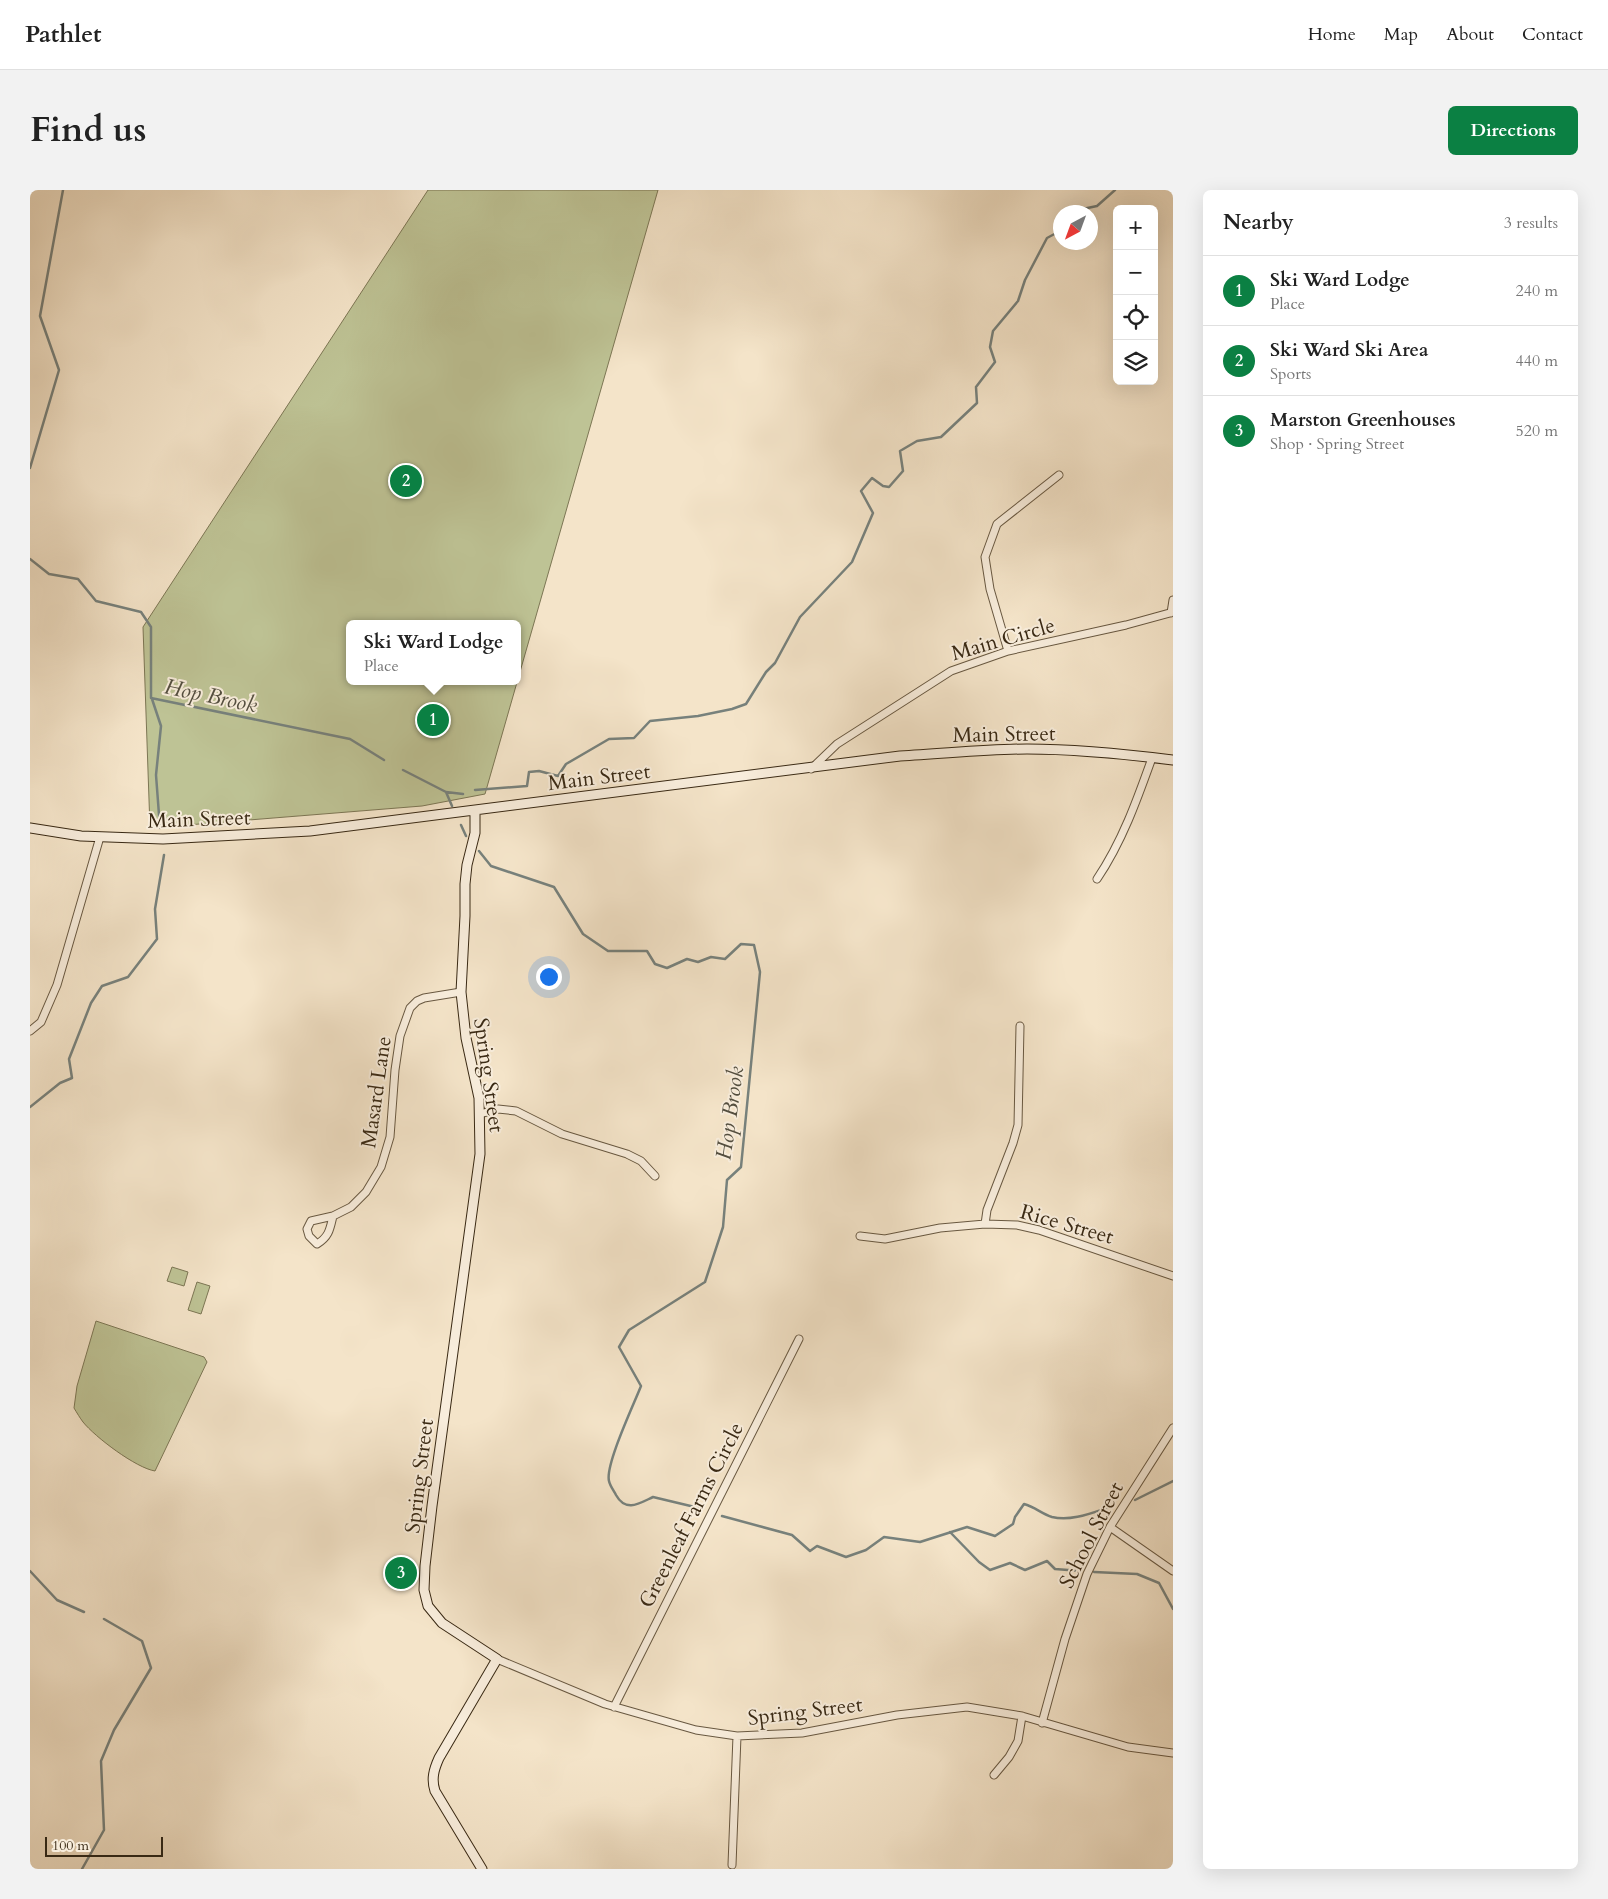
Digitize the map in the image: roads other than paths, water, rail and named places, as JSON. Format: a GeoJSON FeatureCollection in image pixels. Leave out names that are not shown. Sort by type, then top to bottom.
{"type":"FeatureCollection","features":[{"type":"Feature","properties":{"kind":"main road","name":"Main Street"},"geometry":{"type":"LineString","coordinates":[[30,828],[100,837],[163,839],[310,831],[811,769],[900,756],[951,752],[1026,749],[1173,760]]}},
{"type":"Feature","properties":{"kind":"main road","name":"Spring Street"},"geometry":{"type":"LineString","coordinates":[[475,811],[475,833],[467,865],[465,884],[461,992],[466,1038],[479,1098],[480,1154],[432,1506],[424,1590],[428,1606],[442,1623],[498,1659]]}},
{"type":"Feature","properties":{"kind":"main road"},"geometry":{"type":"LineString","coordinates":[[482,1869],[433,1785],[434,1772],[439,1758],[498,1659]]}},
{"type":"Feature","properties":{"kind":"street"},"geometry":{"type":"LineString","coordinates":[[1008,651],[990,589],[985,557],[997,524],[1059,475]]}},
{"type":"Feature","properties":{"kind":"street"},"geometry":{"type":"LineString","coordinates":[[1172,612],[1173,600]]}},
{"type":"Feature","properties":{"kind":"street","name":"Main Circle"},"geometry":{"type":"LineString","coordinates":[[811,769],[837,744],[951,671],[1008,651],[1172,612]]}},
{"type":"Feature","properties":{"kind":"street"},"geometry":{"type":"LineString","coordinates":[[1097,879],[1124,832],[1152,758]]}},
{"type":"Feature","properties":{"kind":"street"},"geometry":{"type":"LineString","coordinates":[[30,1030],[41,1022],[57,985],[100,837]]}},
{"type":"Feature","properties":{"kind":"street","name":"Masard Lane"},"geometry":{"type":"LineString","coordinates":[[333,1216],[351,1207],[366,1192],[381,1167],[390,1137],[395,1070],[400,1036],[410,1008],[417,1001],[424,998],[461,992]]}},
{"type":"Feature","properties":{"kind":"street"},"geometry":{"type":"LineString","coordinates":[[985,1224],[987,1210],[1014,1143],[1018,1125],[1020,1026]]}},
{"type":"Feature","properties":{"kind":"street"},"geometry":{"type":"LineString","coordinates":[[480,1114],[498,1109],[516,1111],[562,1134],[627,1154],[641,1161],[655,1176]]}},
{"type":"Feature","properties":{"kind":"street","name":"Rice Street"},"geometry":{"type":"LineString","coordinates":[[860,1236],[886,1238],[940,1228],[985,1224],[1016,1226],[1039,1230],[1173,1276]]}},
{"type":"Feature","properties":{"kind":"street","name":"Greenleaf Farms Circle"},"geometry":{"type":"LineString","coordinates":[[614,1707],[800,1339]]}},
{"type":"Feature","properties":{"kind":"street","name":"School Street"},"geometry":{"type":"LineString","coordinates":[[1042,1723],[1077,1601],[1087,1574],[1110,1527],[1173,1428]]}},
{"type":"Feature","properties":{"kind":"street"},"geometry":{"type":"LineString","coordinates":[[1110,1527],[1173,1571]]}},
{"type":"Feature","properties":{"kind":"street","name":"Spring Street"},"geometry":{"type":"LineString","coordinates":[[498,1659],[614,1707],[696,1730],[737,1736],[802,1733],[897,1715],[967,1707],[1022,1716],[1128,1747],[1173,1754]]}},
{"type":"Feature","properties":{"kind":"street"},"geometry":{"type":"LineString","coordinates":[[994,1775],[1009,1757],[1018,1740],[1022,1716]]}},
{"type":"Feature","properties":{"kind":"street"},"geometry":{"type":"LineString","coordinates":[[732,1865],[737,1736]]}},
{"type":"Feature","properties":{"kind":"waterway","name":"Hop Brook"},"geometry":{"type":"LineString","coordinates":[[30,468],[59,370],[40,316],[63,190]]}},
{"type":"Feature","properties":{"kind":"waterway"},"geometry":{"type":"LineString","coordinates":[[1098,205],[1115,190]]}},
{"type":"Feature","properties":{"kind":"waterway"},"geometry":{"type":"LineString","coordinates":[[475,790],[527,786],[529,772],[539,771],[558,776],[566,764],[609,739],[634,738],[650,721],[698,716],[746,704],[766,672],[775,663],[800,617],[852,562],[873,513],[861,491],[872,478],[883,486],[889,487],[903,471],[900,451],[917,441],[941,437],[977,403],[976,387],[995,362],[990,347],[993,331],[1018,301],[1025,280],[1047,238],[1053,235]]}},
{"type":"Feature","properties":{"kind":"waterway","name":"Hop Brook"},"geometry":{"type":"LineString","coordinates":[[30,559],[49,574],[78,579],[96,601],[141,612],[151,627],[151,698],[350,739],[384,760]]}},
{"type":"Feature","properties":{"kind":"waterway"},"geometry":{"type":"LineString","coordinates":[[152,699],[161,726],[156,775],[160,828]]}},
{"type":"Feature","properties":{"kind":"waterway","name":"Hop Brook"},"geometry":{"type":"LineString","coordinates":[[403,770],[446,792],[452,806]]}},
{"type":"Feature","properties":{"kind":"waterway"},"geometry":{"type":"LineString","coordinates":[[446,792],[463,794]]}},
{"type":"Feature","properties":{"kind":"waterway","name":"Hop Brook"},"geometry":{"type":"LineString","coordinates":[[461,825],[466,836]]}},
{"type":"Feature","properties":{"kind":"waterway","name":"Hop Brook"},"geometry":{"type":"LineString","coordinates":[[479,851],[491,866],[554,887],[583,934],[608,951],[647,951],[655,964],[667,968],[687,959],[698,962],[711,957],[725,959],[741,944],[754,945],[760,972],[741,1167],[727,1180],[723,1227],[705,1282],[629,1330],[619,1347],[641,1386],[611,1462],[609,1473],[611,1487],[624,1504],[638,1504],[653,1497],[699,1508]]}},
{"type":"Feature","properties":{"kind":"waterway"},"geometry":{"type":"LineString","coordinates":[[30,1107],[60,1083],[72,1078],[69,1059],[91,1003],[102,986],[128,977],[157,939],[155,909],[164,855]]}},
{"type":"Feature","properties":{"kind":"waterway","name":"Hop Brook"},"geometry":{"type":"LineString","coordinates":[[1135,1500],[1173,1481]]}},
{"type":"Feature","properties":{"kind":"waterway","name":"Hop Brook"},"geometry":{"type":"LineString","coordinates":[[722,1516],[792,1535],[810,1551],[817,1546],[846,1557],[866,1550],[884,1537],[920,1542],[967,1527],[995,1536],[1013,1524],[1015,1517],[1024,1504],[1048,1516],[1060,1518],[1083,1516],[1113,1506]]}},
{"type":"Feature","properties":{"kind":"waterway"},"geometry":{"type":"LineString","coordinates":[[950,1532],[979,1562],[990,1570],[1010,1563],[1025,1570],[1047,1561],[1055,1569],[1081,1571]]}},
{"type":"Feature","properties":{"kind":"waterway"},"geometry":{"type":"LineString","coordinates":[[30,1571],[57,1600],[84,1612]]}},
{"type":"Feature","properties":{"kind":"waterway"},"geometry":{"type":"LineString","coordinates":[[1094,1572],[1137,1574],[1159,1583],[1173,1609]]}},
{"type":"Feature","properties":{"kind":"waterway"},"geometry":{"type":"LineString","coordinates":[[82,1869],[104,1830],[101,1761],[114,1730],[151,1668],[142,1641],[104,1619]]}},
{"type":"Feature","properties":{"kind":"place","name":"Ski Ward Ski Area"},"geometry":{"type":"Point","coordinates":[406,481]}},
{"type":"Feature","properties":{"kind":"place","name":"Ski Ward Lodge"},"geometry":{"type":"Point","coordinates":[433,720]}},
{"type":"Feature","properties":{"kind":"place","name":"Marston Greenhouses"},"geometry":{"type":"Point","coordinates":[401,1573]}}]}
